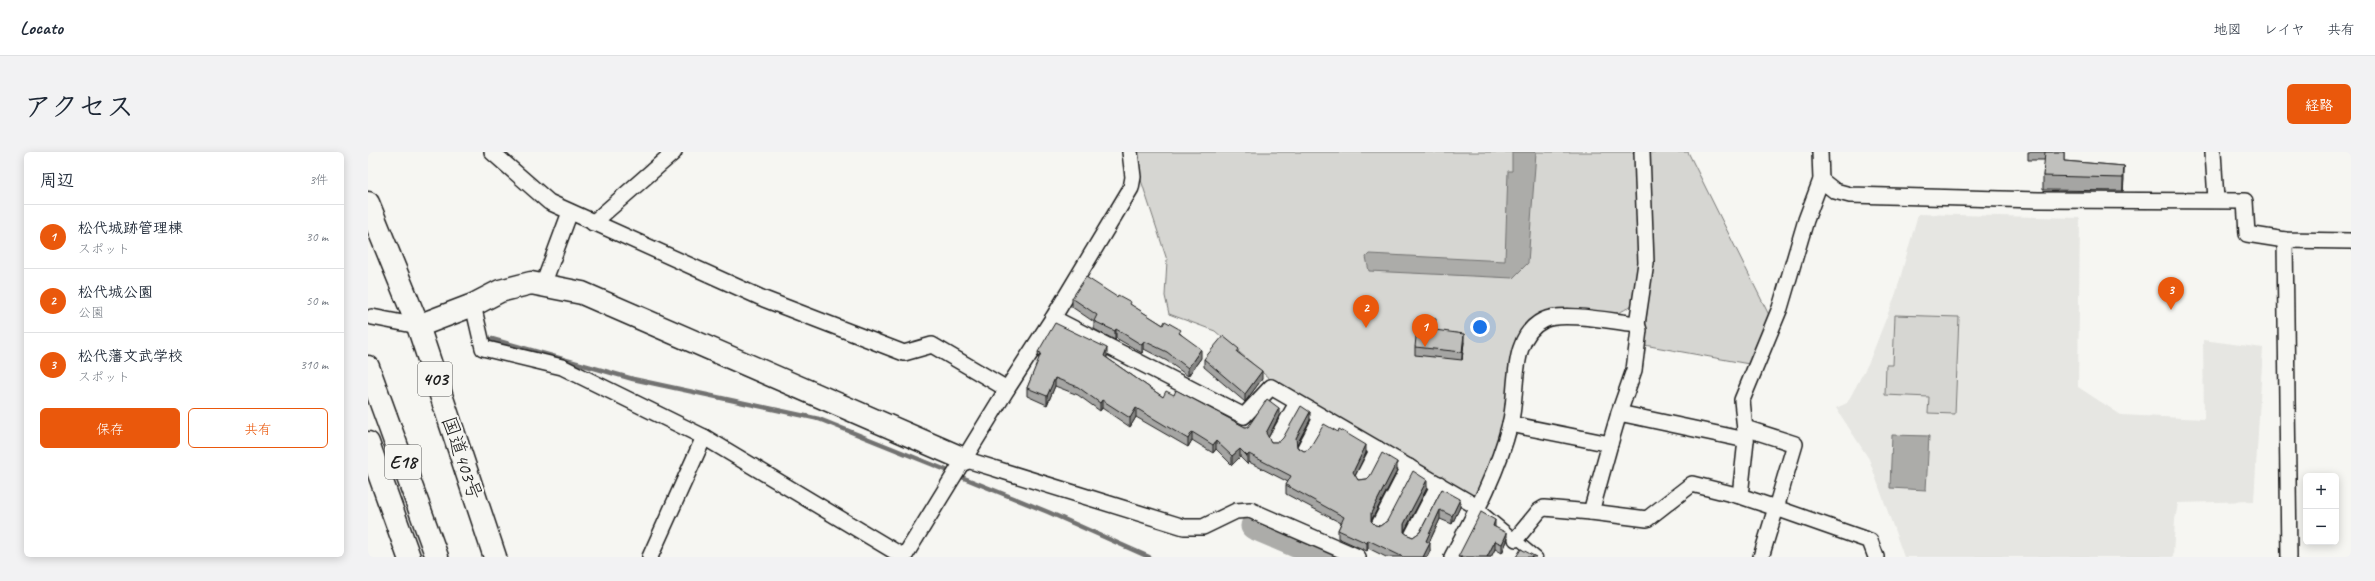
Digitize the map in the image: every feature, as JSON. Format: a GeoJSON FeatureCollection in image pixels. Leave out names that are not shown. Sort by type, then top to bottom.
{"type":"FeatureCollection","features":[{"type":"Feature","properties":{"kind":"main road","name":"国道403号"},"geometry":{"type":"LineString","coordinates":[[368,203],[418,326],[495,557]]}},
{"type":"Feature","properties":{"kind":"main road"},"geometry":{"type":"LineString","coordinates":[[418,326],[473,305],[500,291],[531,283],[582,293],[964,459]]}},
{"type":"Feature","properties":{"kind":"main road","name":"E18"},"geometry":{"type":"LineString","coordinates":[[368,367],[437,557]]}},
{"type":"Feature","properties":{"kind":"main road","name":"E18"},"geometry":{"type":"LineString","coordinates":[[368,443],[409,557]]}},
{"type":"Feature","properties":{"kind":"street"},"geometry":{"type":"LineString","coordinates":[[492,152],[549,202],[593,223],[764,300],[904,353],[932,345],[1007,389]]}},
{"type":"Feature","properties":{"kind":"street"},"geometry":{"type":"LineString","coordinates":[[593,223],[674,152]]}},
{"type":"Feature","properties":{"kind":"street"},"geometry":{"type":"LineString","coordinates":[[473,305],[483,348],[562,367],[704,437],[904,557],[1007,389],[1053,318],[1131,188],[1133,177],[1130,152]]}},
{"type":"Feature","properties":{"kind":"street"},"geometry":{"type":"LineString","coordinates":[[1591,512],[1619,413],[1634,370],[1639,330],[1637,324],[1646,263],[1642,152]]}},
{"type":"Feature","properties":{"kind":"street"},"geometry":{"type":"LineString","coordinates":[[1740,496],[1746,434],[1742,400],[1780,308],[1806,220],[1821,180],[1820,152]]}},
{"type":"Feature","properties":{"kind":"street"},"geometry":{"type":"LineString","coordinates":[[2213,152],[2216,200]]}},
{"type":"Feature","properties":{"kind":"street"},"geometry":{"type":"LineString","coordinates":[[1821,180],[1834,192],[1850,195],[2040,200],[2245,200],[2247,234],[2285,240],[2351,241]]}},
{"type":"Feature","properties":{"kind":"street"},"geometry":{"type":"LineString","coordinates":[[543,285],[570,212]]}},
{"type":"Feature","properties":{"kind":"street"},"geometry":{"type":"LineString","coordinates":[[2285,240],[2289,557]]}},
{"type":"Feature","properties":{"kind":"street"},"geometry":{"type":"LineString","coordinates":[[1452,557],[1479,508],[1489,486],[1510,424],[1521,347],[1531,329],[1544,320],[1558,316],[1637,324]]}},
{"type":"Feature","properties":{"kind":"street"},"geometry":{"type":"LineString","coordinates":[[372,317],[418,326]]}},
{"type":"Feature","properties":{"kind":"street"},"geometry":{"type":"LineString","coordinates":[[1053,318],[1244,416],[1271,387],[1321,418],[1378,449],[1479,508]]}},
{"type":"Feature","properties":{"kind":"street"},"geometry":{"type":"LineString","coordinates":[[1275,442],[1297,403]]}},
{"type":"Feature","properties":{"kind":"street"},"geometry":{"type":"LineString","coordinates":[[1619,413],[1746,434],[1794,444],[1761,557]]}},
{"type":"Feature","properties":{"kind":"street"},"geometry":{"type":"LineString","coordinates":[[1304,450],[1321,418]]}},
{"type":"Feature","properties":{"kind":"street"},"geometry":{"type":"LineString","coordinates":[[1510,424],[1610,444]]}},
{"type":"Feature","properties":{"kind":"street"},"geometry":{"type":"LineString","coordinates":[[650,557],[704,437]]}},
{"type":"Feature","properties":{"kind":"street"},"geometry":{"type":"LineString","coordinates":[[1362,480],[1378,449]]}},
{"type":"Feature","properties":{"kind":"street"},"geometry":{"type":"LineString","coordinates":[[964,459],[1184,527],[1203,527],[1236,511],[1250,510],[1358,557]]}},
{"type":"Feature","properties":{"kind":"street"},"geometry":{"type":"LineString","coordinates":[[1379,525],[1409,467]]}},
{"type":"Feature","properties":{"kind":"street"},"geometry":{"type":"LineString","coordinates":[[1412,536],[1439,484]]}},
{"type":"Feature","properties":{"kind":"street"},"geometry":{"type":"LineString","coordinates":[[1516,539],[1539,511],[1544,508],[1647,519],[1692,484],[1740,496],[1870,541],[1876,557]]}},
{"type":"Feature","properties":{"kind":"lane"},"geometry":{"type":"LineString","coordinates":[[1479,508],[1538,557]]}},
{"type":"Feature","properties":{"kind":"shaded area"},"geometry":{"type":"Polygon","coordinates":[[[1135,152],[1637,152],[1639,266],[1636,302],[1615,314],[1600,314],[1568,310],[1548,312],[1527,325],[1504,432],[1479,501],[1271,380],[1215,331],[1169,314],[1165,296],[1167,260],[1140,177],[1135,152]]]}},
{"type":"Feature","properties":{"kind":"shaded area"},"geometry":{"type":"Polygon","coordinates":[[[1512,152],[1536,152],[1528,263],[1513,278],[1369,271],[1366,257],[1369,254],[1505,261],[1508,171],[1512,171],[1512,152]]]}},
{"type":"Feature","properties":{"kind":"shaded area"},"geometry":{"type":"Polygon","coordinates":[[[1649,152],[1688,152],[1769,315],[1770,319],[1752,362],[1749,364],[1644,345],[1651,266],[1649,152]]]}},
{"type":"Feature","properties":{"kind":"shaded area"},"geometry":{"type":"Polygon","coordinates":[[[1918,214],[2080,218],[2078,387],[2121,415],[2204,419],[2203,340],[2263,348],[2254,501],[2178,503],[2175,520],[2173,557],[1904,557],[1869,459],[1836,408],[1847,403],[1869,362],[1896,293],[1918,214]]]}},
{"type":"Feature","properties":{"kind":"shaded area"},"geometry":{"type":"Polygon","coordinates":[[[1895,315],[1959,317],[1955,414],[1928,413],[1929,397],[1885,395],[1886,365],[1893,365],[1895,315]]]}},
{"type":"Feature","properties":{"kind":"shaded area"},"geometry":{"type":"Polygon","coordinates":[[[1892,435],[1929,436],[1926,490],[1890,488],[1892,435]]]}},
{"type":"Feature","properties":{"kind":"building"},"geometry":{"type":"Polygon","coordinates":[[[2045,152],[2064,152],[2064,161],[2124,166],[2123,178],[2043,176],[2045,152]]]}},
{"type":"Feature","properties":{"kind":"building"},"geometry":{"type":"Polygon","coordinates":[[[1086,277],[1117,297],[1118,295],[1131,302],[1130,304],[1163,325],[1165,321],[1181,330],[1179,333],[1201,349],[1188,368],[1167,352],[1144,341],[1142,345],[1116,329],[1115,331],[1094,321],[1097,315],[1072,298],[1086,277]]]}},
{"type":"Feature","properties":{"kind":"building"},"geometry":{"type":"Polygon","coordinates":[[[1418,317],[1436,319],[1435,330],[1464,334],[1462,352],[1415,347],[1418,317]]]}},
{"type":"Feature","properties":{"kind":"building"},"geometry":{"type":"Polygon","coordinates":[[[1055,323],[1107,348],[1104,356],[1163,397],[1166,391],[1174,395],[1176,390],[1245,427],[1248,427],[1267,399],[1279,408],[1266,433],[1271,442],[1279,442],[1283,438],[1301,406],[1310,412],[1296,438],[1297,447],[1304,451],[1309,449],[1324,424],[1338,432],[1339,429],[1366,445],[1353,472],[1358,480],[1367,479],[1370,476],[1382,453],[1397,462],[1371,513],[1371,521],[1375,525],[1380,526],[1387,521],[1413,471],[1427,480],[1404,524],[1404,532],[1408,535],[1413,537],[1420,532],[1442,489],[1460,499],[1452,516],[1440,510],[1426,541],[1430,543],[1423,557],[1403,557],[1368,540],[1367,543],[1338,530],[1344,517],[1286,485],[1291,476],[1249,454],[1247,456],[1240,449],[1232,456],[1216,441],[1213,445],[1192,432],[1188,439],[1136,408],[1130,418],[1102,400],[1100,403],[1078,387],[1055,378],[1047,396],[1027,388],[1041,353],[1038,352],[1055,323]]]}},
{"type":"Feature","properties":{"kind":"building"},"geometry":{"type":"Polygon","coordinates":[[[1223,336],[1239,349],[1237,352],[1262,371],[1245,394],[1204,359],[1223,336]]]}},
{"type":"Feature","properties":{"kind":"building"},"geometry":{"type":"Polygon","coordinates":[[[1481,512],[1495,520],[1493,526],[1507,533],[1502,544],[1495,541],[1487,557],[1458,557],[1481,512]]]}},
{"type":"Feature","properties":{"kind":"building"},"geometry":{"type":"Polygon","coordinates":[[[1521,549],[1536,557],[1516,557],[1521,549]]]}},
{"type":"Feature","properties":{"kind":"waterway"},"geometry":{"type":"LineString","coordinates":[[492,339],[633,379],[819,419],[946,470]]}},
{"type":"Feature","properties":{"kind":"waterway"},"geometry":{"type":"LineString","coordinates":[[964,478],[1048,512],[1149,557]]}},
{"type":"Feature","properties":{"kind":"waterway"},"geometry":{"type":"LineString","coordinates":[[1254,526],[1326,557]]}},
{"type":"Feature","properties":{"kind":"place","name":"松代藩文武学校"},"geometry":{"type":"Point","coordinates":[2171,310]}},
{"type":"Feature","properties":{"kind":"place","name":"松代城公園"},"geometry":{"type":"Point","coordinates":[1366,328]}},
{"type":"Feature","properties":{"kind":"place","name":"松代城跡管理棟"},"geometry":{"type":"Point","coordinates":[1425,347]}}]}
